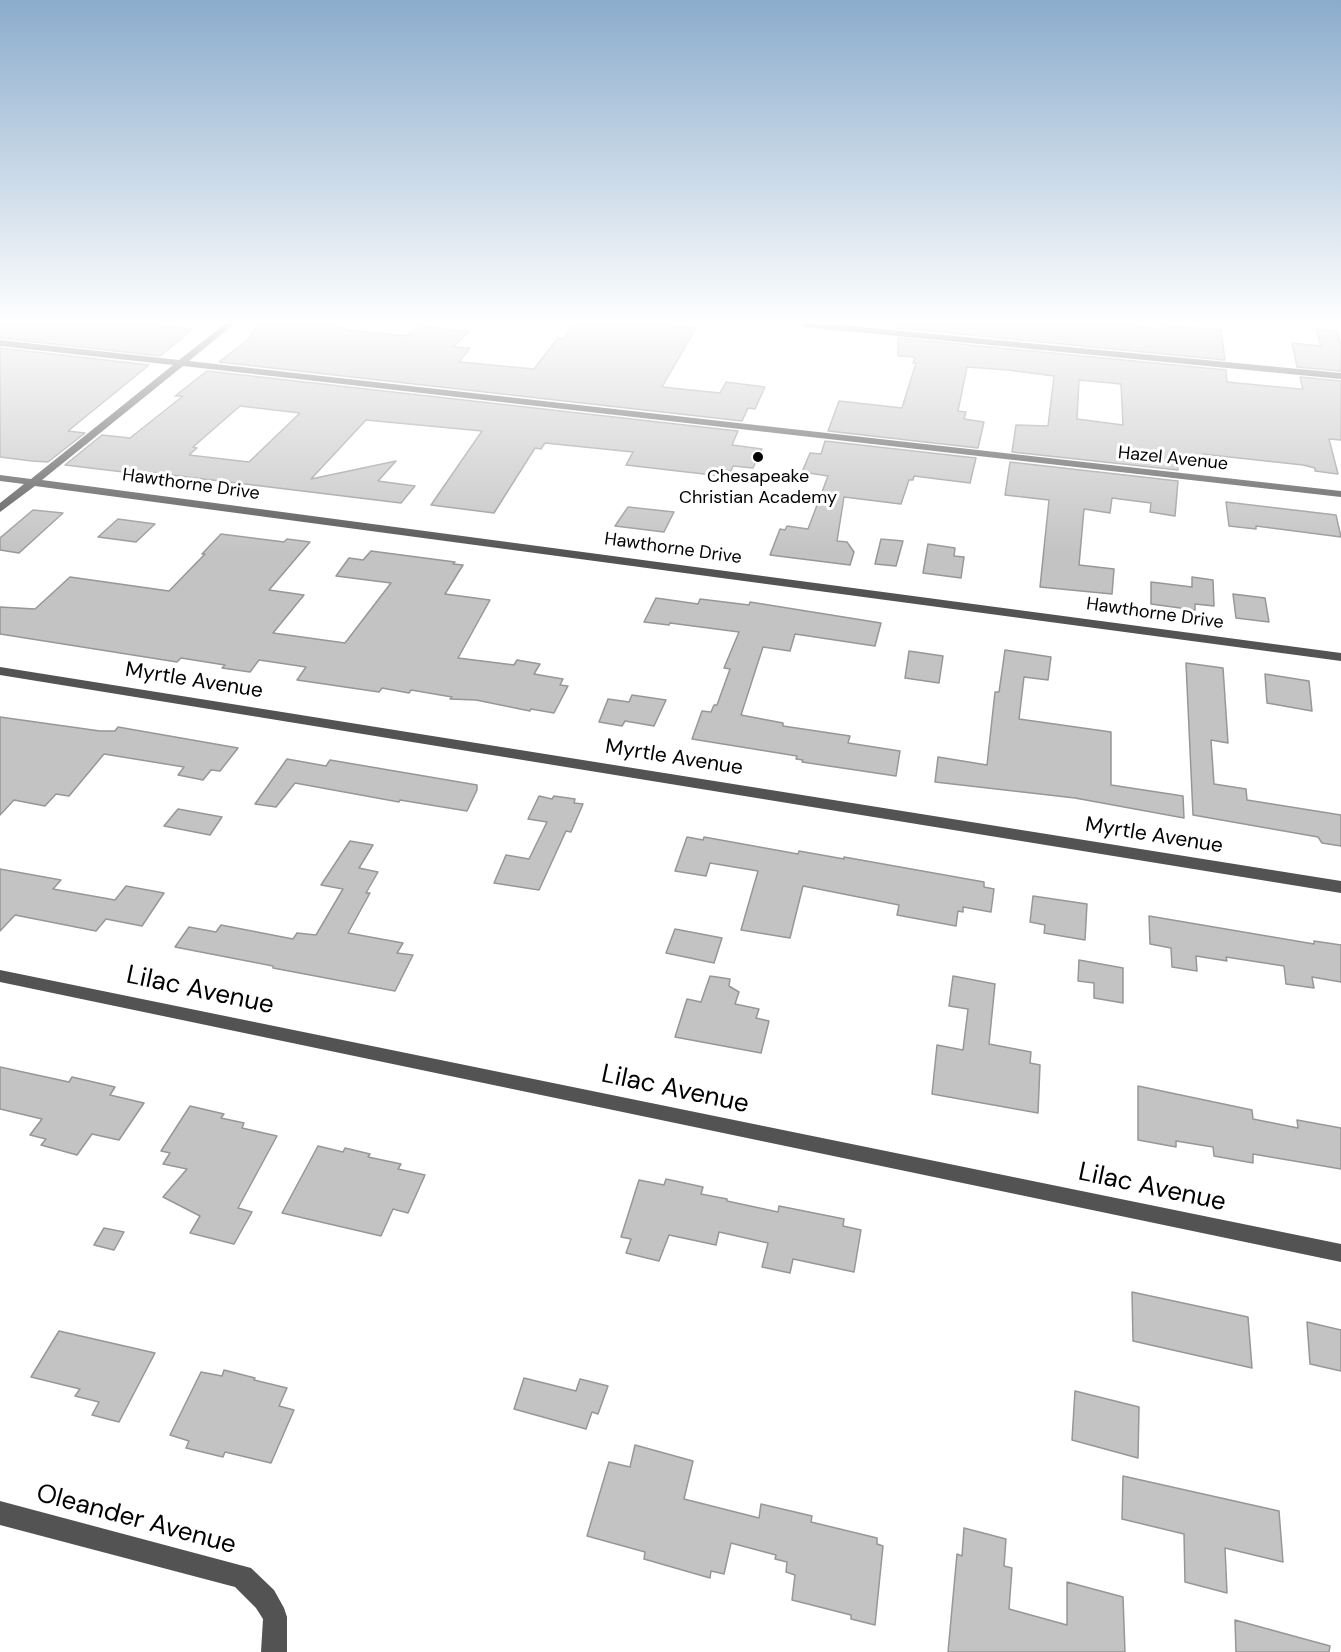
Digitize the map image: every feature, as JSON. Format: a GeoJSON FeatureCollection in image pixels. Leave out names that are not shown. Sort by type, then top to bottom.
{"type":"FeatureCollection","features":[{"type":"Feature","properties":{"kind":"street"},"geometry":{"type":"LineString","coordinates":[[0,509],[134,401]]}},
{"type":"Feature","properties":{"kind":"street","name":"Hazel Avenue"},"geometry":{"type":"LineString","coordinates":[[511,401],[1341,494]]}},
{"type":"Feature","properties":{"kind":"street","name":"Hawthorne Drive"},"geometry":{"type":"LineString","coordinates":[[0,478],[1341,657]]}},
{"type":"Feature","properties":{"kind":"street","name":"Myrtle Avenue"},"geometry":{"type":"LineString","coordinates":[[0,671],[1341,887]]}},
{"type":"Feature","properties":{"kind":"street","name":"Lilac Avenue"},"geometry":{"type":"LineString","coordinates":[[0,976],[1341,1253]]}},
{"type":"Feature","properties":{"kind":"street","name":"Oleander Avenue"},"geometry":{"type":"LineString","coordinates":[[0,1513],[242,1577],[265,1599],[275,1617],[274,1652]]}},
{"type":"Feature","properties":{"kind":"building"},"geometry":{"type":"Polygon","coordinates":[[[0,401],[105,401],[68,431],[85,433],[48,462],[0,457],[0,401]]]}},
{"type":"Feature","properties":{"kind":"building"},"geometry":{"type":"Polygon","coordinates":[[[177,401],[473,401],[738,431],[732,445],[762,449],[753,468],[733,466],[731,471],[724,470],[721,476],[626,465],[633,452],[545,443],[541,449],[535,448],[494,513],[431,505],[482,431],[366,420],[311,479],[396,461],[378,481],[415,486],[401,503],[146,472],[132,473],[65,465],[102,435],[130,438],[177,401]],[[240,406],[193,447],[197,448],[189,455],[249,462],[300,413],[240,406]]]}},
{"type":"Feature","properties":{"kind":"building"},"geometry":{"type":"Polygon","coordinates":[[[566,401],[759,401],[755,409],[748,408],[742,421],[566,401]]]}},
{"type":"Feature","properties":{"kind":"building"},"geometry":{"type":"Polygon","coordinates":[[[839,401],[902,408],[904,401],[960,401],[958,411],[966,412],[964,419],[984,422],[978,448],[828,431],[839,401]]]}},
{"type":"Feature","properties":{"kind":"building"},"geometry":{"type":"Polygon","coordinates":[[[1051,401],[1078,401],[1077,419],[1123,425],[1122,401],[1341,401],[1341,440],[1329,439],[1338,474],[1315,471],[1315,468],[1303,465],[1202,454],[1203,462],[1177,459],[1178,470],[1012,452],[1016,425],[1048,426],[1051,401]]]}},
{"type":"Feature","properties":{"kind":"building"},"geometry":{"type":"Polygon","coordinates":[[[825,441],[976,458],[970,483],[914,476],[913,480],[909,480],[901,504],[844,497],[837,541],[847,542],[854,552],[850,565],[770,555],[780,529],[785,530],[787,526],[808,529],[828,476],[802,472],[810,453],[821,454],[825,441]]]}},
{"type":"Feature","properties":{"kind":"building"},"geometry":{"type":"Polygon","coordinates":[[[1010,462],[1178,481],[1175,516],[1150,512],[1151,503],[1112,498],[1110,513],[1084,509],[1079,565],[1114,569],[1112,594],[1040,587],[1049,500],[1005,495],[1010,462]]]}},
{"type":"Feature","properties":{"kind":"building"},"geometry":{"type":"Polygon","coordinates":[[[1226,502],[1336,515],[1341,537],[1256,526],[1256,529],[1229,526],[1226,502]]]}},
{"type":"Feature","properties":{"kind":"building"},"geometry":{"type":"Polygon","coordinates":[[[628,507],[674,512],[664,532],[615,526],[628,507]]]}},
{"type":"Feature","properties":{"kind":"building"},"geometry":{"type":"Polygon","coordinates":[[[33,510],[63,513],[19,553],[0,550],[0,538],[33,510]]]}},
{"type":"Feature","properties":{"kind":"building"},"geometry":{"type":"Polygon","coordinates":[[[118,519],[155,524],[136,542],[98,537],[118,519]]]}},
{"type":"Feature","properties":{"kind":"building"},"geometry":{"type":"Polygon","coordinates":[[[221,534],[284,542],[287,539],[310,542],[269,590],[304,595],[273,633],[345,643],[391,583],[336,576],[349,558],[363,560],[371,551],[455,562],[453,564],[463,565],[445,594],[490,600],[458,658],[514,665],[517,660],[540,664],[534,674],[563,679],[560,685],[568,686],[554,713],[531,709],[530,711],[476,700],[450,699],[452,697],[411,690],[409,693],[382,688],[379,692],[297,680],[306,667],[259,660],[250,672],[222,668],[225,665],[181,658],[177,662],[0,634],[0,607],[35,609],[70,577],[169,591],[221,534]]]}},
{"type":"Feature","properties":{"kind":"building"},"geometry":{"type":"Polygon","coordinates":[[[881,539],[903,541],[896,566],[875,564],[881,539]]]}},
{"type":"Feature","properties":{"kind":"building"},"geometry":{"type":"Polygon","coordinates":[[[928,544],[955,548],[954,556],[964,557],[961,578],[923,573],[928,544]]]}},
{"type":"Feature","properties":{"kind":"building"},"geometry":{"type":"Polygon","coordinates":[[[1192,577],[1213,580],[1214,606],[1195,604],[1195,610],[1151,604],[1151,582],[1192,587],[1192,577]]]}},
{"type":"Feature","properties":{"kind":"building"},"geometry":{"type":"Polygon","coordinates":[[[1233,594],[1265,598],[1269,622],[1236,618],[1233,594]]]}},
{"type":"Feature","properties":{"kind":"building"},"geometry":{"type":"Polygon","coordinates":[[[656,598],[698,604],[700,599],[749,605],[750,602],[881,623],[875,646],[795,634],[790,651],[763,647],[741,715],[783,723],[783,726],[850,736],[848,743],[900,751],[896,776],[802,762],[803,760],[796,759],[797,756],[692,739],[702,711],[711,712],[714,705],[717,705],[730,669],[724,668],[739,632],[644,622],[656,598]]]}},
{"type":"Feature","properties":{"kind":"building"},"geometry":{"type":"Polygon","coordinates":[[[1005,650],[1051,657],[1048,680],[1024,677],[1019,719],[1111,732],[1111,785],[1183,796],[1184,818],[1075,798],[935,782],[938,757],[987,765],[995,692],[999,692],[1005,650]]]}},
{"type":"Feature","properties":{"kind":"building"},"geometry":{"type":"Polygon","coordinates":[[[909,651],[943,656],[939,683],[905,678],[909,651]]]}},
{"type":"Feature","properties":{"kind":"building"},"geometry":{"type":"Polygon","coordinates":[[[1186,663],[1223,668],[1228,743],[1211,740],[1214,784],[1246,789],[1247,800],[1341,815],[1341,846],[1322,843],[1318,837],[1193,815],[1186,663]]]}},
{"type":"Feature","properties":{"kind":"building"},"geometry":{"type":"Polygon","coordinates":[[[1265,674],[1309,681],[1312,711],[1267,703],[1265,674]]]}},
{"type":"Feature","properties":{"kind":"building"},"geometry":{"type":"Polygon","coordinates":[[[632,695],[666,700],[654,726],[625,721],[622,726],[599,722],[608,699],[629,702],[632,695]]]}},
{"type":"Feature","properties":{"kind":"building"},"geometry":{"type":"Polygon","coordinates":[[[0,717],[100,731],[115,731],[118,727],[238,748],[220,771],[211,770],[203,780],[178,775],[184,767],[104,754],[69,796],[56,794],[45,806],[14,800],[0,815],[0,717]]]}},
{"type":"Feature","properties":{"kind":"building"},"geometry":{"type":"Polygon","coordinates":[[[287,759],[326,766],[330,760],[477,785],[477,790],[467,811],[400,800],[399,802],[295,783],[276,807],[255,804],[287,759]]]}},
{"type":"Feature","properties":{"kind":"building"},"geometry":{"type":"Polygon","coordinates":[[[539,796],[552,799],[554,796],[575,799],[574,803],[583,804],[571,832],[566,831],[539,890],[494,883],[506,855],[529,859],[547,822],[528,819],[539,796]]]}},
{"type":"Feature","properties":{"kind":"building"},"geometry":{"type":"Polygon","coordinates":[[[178,809],[222,817],[210,835],[164,826],[178,809]]]}},
{"type":"Feature","properties":{"kind":"building"},"geometry":{"type":"Polygon","coordinates":[[[687,837],[703,840],[704,837],[798,854],[799,851],[844,859],[844,857],[984,882],[984,887],[994,889],[991,912],[963,907],[963,912],[958,911],[956,926],[897,915],[899,905],[803,886],[790,938],[741,930],[758,871],[710,863],[706,876],[675,871],[687,837]]]}},
{"type":"Feature","properties":{"kind":"building"},"geometry":{"type":"Polygon","coordinates":[[[350,841],[373,845],[359,868],[378,872],[366,893],[370,893],[348,933],[403,943],[397,953],[413,955],[395,991],[175,947],[189,927],[216,932],[221,925],[293,939],[297,933],[316,935],[343,889],[321,885],[350,841]]]}},
{"type":"Feature","properties":{"kind":"building"},"geometry":{"type":"Polygon","coordinates":[[[0,869],[61,880],[53,889],[115,900],[126,886],[164,893],[142,926],[106,919],[96,931],[15,915],[0,931],[0,869]]]}},
{"type":"Feature","properties":{"kind":"building"},"geometry":{"type":"Polygon","coordinates":[[[1033,896],[1087,904],[1085,940],[1044,933],[1045,925],[1030,922],[1033,896]]]}},
{"type":"Feature","properties":{"kind":"building"},"geometry":{"type":"Polygon","coordinates":[[[1149,916],[1314,944],[1314,941],[1341,945],[1341,982],[1312,977],[1314,988],[1286,984],[1284,966],[1226,957],[1227,961],[1196,956],[1197,971],[1172,967],[1171,948],[1150,944],[1149,916]]]}},
{"type":"Feature","properties":{"kind":"building"},"geometry":{"type":"Polygon","coordinates":[[[675,929],[722,938],[714,963],[666,953],[675,929]]]}},
{"type":"Feature","properties":{"kind":"building"},"geometry":{"type":"Polygon","coordinates":[[[1079,960],[1123,968],[1123,1003],[1094,998],[1094,983],[1078,981],[1079,960]]]}},
{"type":"Feature","properties":{"kind":"building"},"geometry":{"type":"Polygon","coordinates":[[[710,976],[730,979],[729,986],[739,992],[735,1004],[759,1009],[756,1018],[769,1021],[761,1053],[675,1037],[687,999],[701,1002],[710,976]]]}},
{"type":"Feature","properties":{"kind":"building"},"geometry":{"type":"Polygon","coordinates":[[[953,976],[995,984],[989,1044],[1031,1052],[1030,1063],[1040,1065],[1038,1113],[932,1094],[937,1045],[963,1050],[968,1009],[949,1006],[953,976]]]}},
{"type":"Feature","properties":{"kind":"building"},"geometry":{"type":"Polygon","coordinates":[[[0,1067],[69,1082],[72,1077],[115,1087],[110,1095],[144,1103],[119,1140],[92,1134],[77,1155],[41,1145],[46,1139],[30,1135],[42,1119],[0,1109],[0,1067]]]}},
{"type":"Feature","properties":{"kind":"building"},"geometry":{"type":"Polygon","coordinates":[[[1138,1086],[1252,1110],[1253,1119],[1298,1128],[1297,1120],[1341,1128],[1341,1169],[1253,1154],[1253,1163],[1214,1156],[1213,1147],[1176,1141],[1176,1147],[1138,1140],[1138,1086]]]}},
{"type":"Feature","properties":{"kind":"building"},"geometry":{"type":"Polygon","coordinates":[[[190,1106],[224,1114],[221,1118],[244,1123],[242,1128],[277,1136],[238,1208],[252,1212],[234,1244],[190,1233],[200,1216],[163,1197],[187,1169],[163,1164],[170,1153],[161,1151],[190,1106]]]}},
{"type":"Feature","properties":{"kind":"building"},"geometry":{"type":"Polygon","coordinates":[[[318,1146],[343,1152],[345,1148],[370,1154],[368,1157],[401,1164],[398,1169],[425,1175],[408,1213],[393,1209],[381,1236],[282,1213],[318,1146]]]}},
{"type":"Feature","properties":{"kind":"building"},"geometry":{"type":"Polygon","coordinates":[[[666,1179],[703,1187],[701,1194],[727,1199],[727,1201],[778,1212],[779,1206],[844,1219],[843,1226],[861,1230],[854,1272],[793,1259],[790,1273],[762,1267],[768,1243],[719,1232],[716,1245],[669,1235],[659,1261],[626,1253],[631,1239],[621,1237],[639,1180],[664,1185],[666,1179]]]}},
{"type":"Feature","properties":{"kind":"building"},"geometry":{"type":"Polygon","coordinates":[[[104,1228],[124,1232],[114,1250],[94,1245],[104,1228]]]}},
{"type":"Feature","properties":{"kind":"building"},"geometry":{"type":"Polygon","coordinates":[[[1132,1292],[1248,1317],[1252,1368],[1133,1341],[1132,1292]]]}},
{"type":"Feature","properties":{"kind":"building"},"geometry":{"type":"Polygon","coordinates":[[[1307,1322],[1341,1330],[1341,1371],[1310,1364],[1307,1322]]]}},
{"type":"Feature","properties":{"kind":"building"},"geometry":{"type":"Polygon","coordinates":[[[59,1331],[155,1353],[119,1422],[92,1415],[99,1402],[75,1396],[80,1389],[31,1377],[59,1331]]]}},
{"type":"Feature","properties":{"kind":"building"},"geometry":{"type":"Polygon","coordinates":[[[224,1370],[287,1388],[279,1406],[294,1410],[271,1463],[225,1452],[223,1457],[186,1448],[189,1441],[170,1435],[201,1372],[222,1376],[224,1370]]]}},
{"type":"Feature","properties":{"kind":"building"},"geometry":{"type":"Polygon","coordinates":[[[524,1378],[576,1391],[580,1379],[608,1386],[598,1414],[592,1412],[586,1429],[514,1409],[524,1378]]]}},
{"type":"Feature","properties":{"kind":"building"},"geometry":{"type":"Polygon","coordinates":[[[1075,1391],[1139,1407],[1138,1458],[1072,1440],[1075,1391]]]}},
{"type":"Feature","properties":{"kind":"building"},"geometry":{"type":"Polygon","coordinates":[[[635,1445],[693,1461],[684,1499],[759,1518],[761,1504],[812,1516],[811,1522],[877,1538],[877,1544],[883,1546],[875,1625],[851,1619],[851,1615],[792,1600],[795,1575],[786,1572],[787,1562],[775,1559],[776,1555],[731,1543],[724,1574],[711,1571],[710,1578],[644,1559],[645,1552],[587,1536],[609,1462],[630,1467],[635,1445]]]}},
{"type":"Feature","properties":{"kind":"building"},"geometry":{"type":"Polygon","coordinates":[[[1123,1476],[1279,1511],[1283,1562],[1225,1548],[1227,1593],[1185,1582],[1184,1534],[1122,1519],[1123,1476]]]}},
{"type":"Feature","properties":{"kind":"building"},"geometry":{"type":"Polygon","coordinates":[[[964,1528],[1006,1539],[1004,1566],[1012,1568],[1009,1609],[1067,1625],[1067,1582],[1123,1597],[1125,1652],[948,1652],[957,1554],[962,1556],[964,1528]]]}},
{"type":"Feature","properties":{"kind":"building"},"geometry":{"type":"Polygon","coordinates":[[[1235,1620],[1330,1646],[1329,1652],[1236,1652],[1235,1620]]]}},
{"type":"Feature","properties":{"kind":"place","name":"Chesapeake Christian Academy"},"geometry":{"type":"Point","coordinates":[758,457]}}]}
